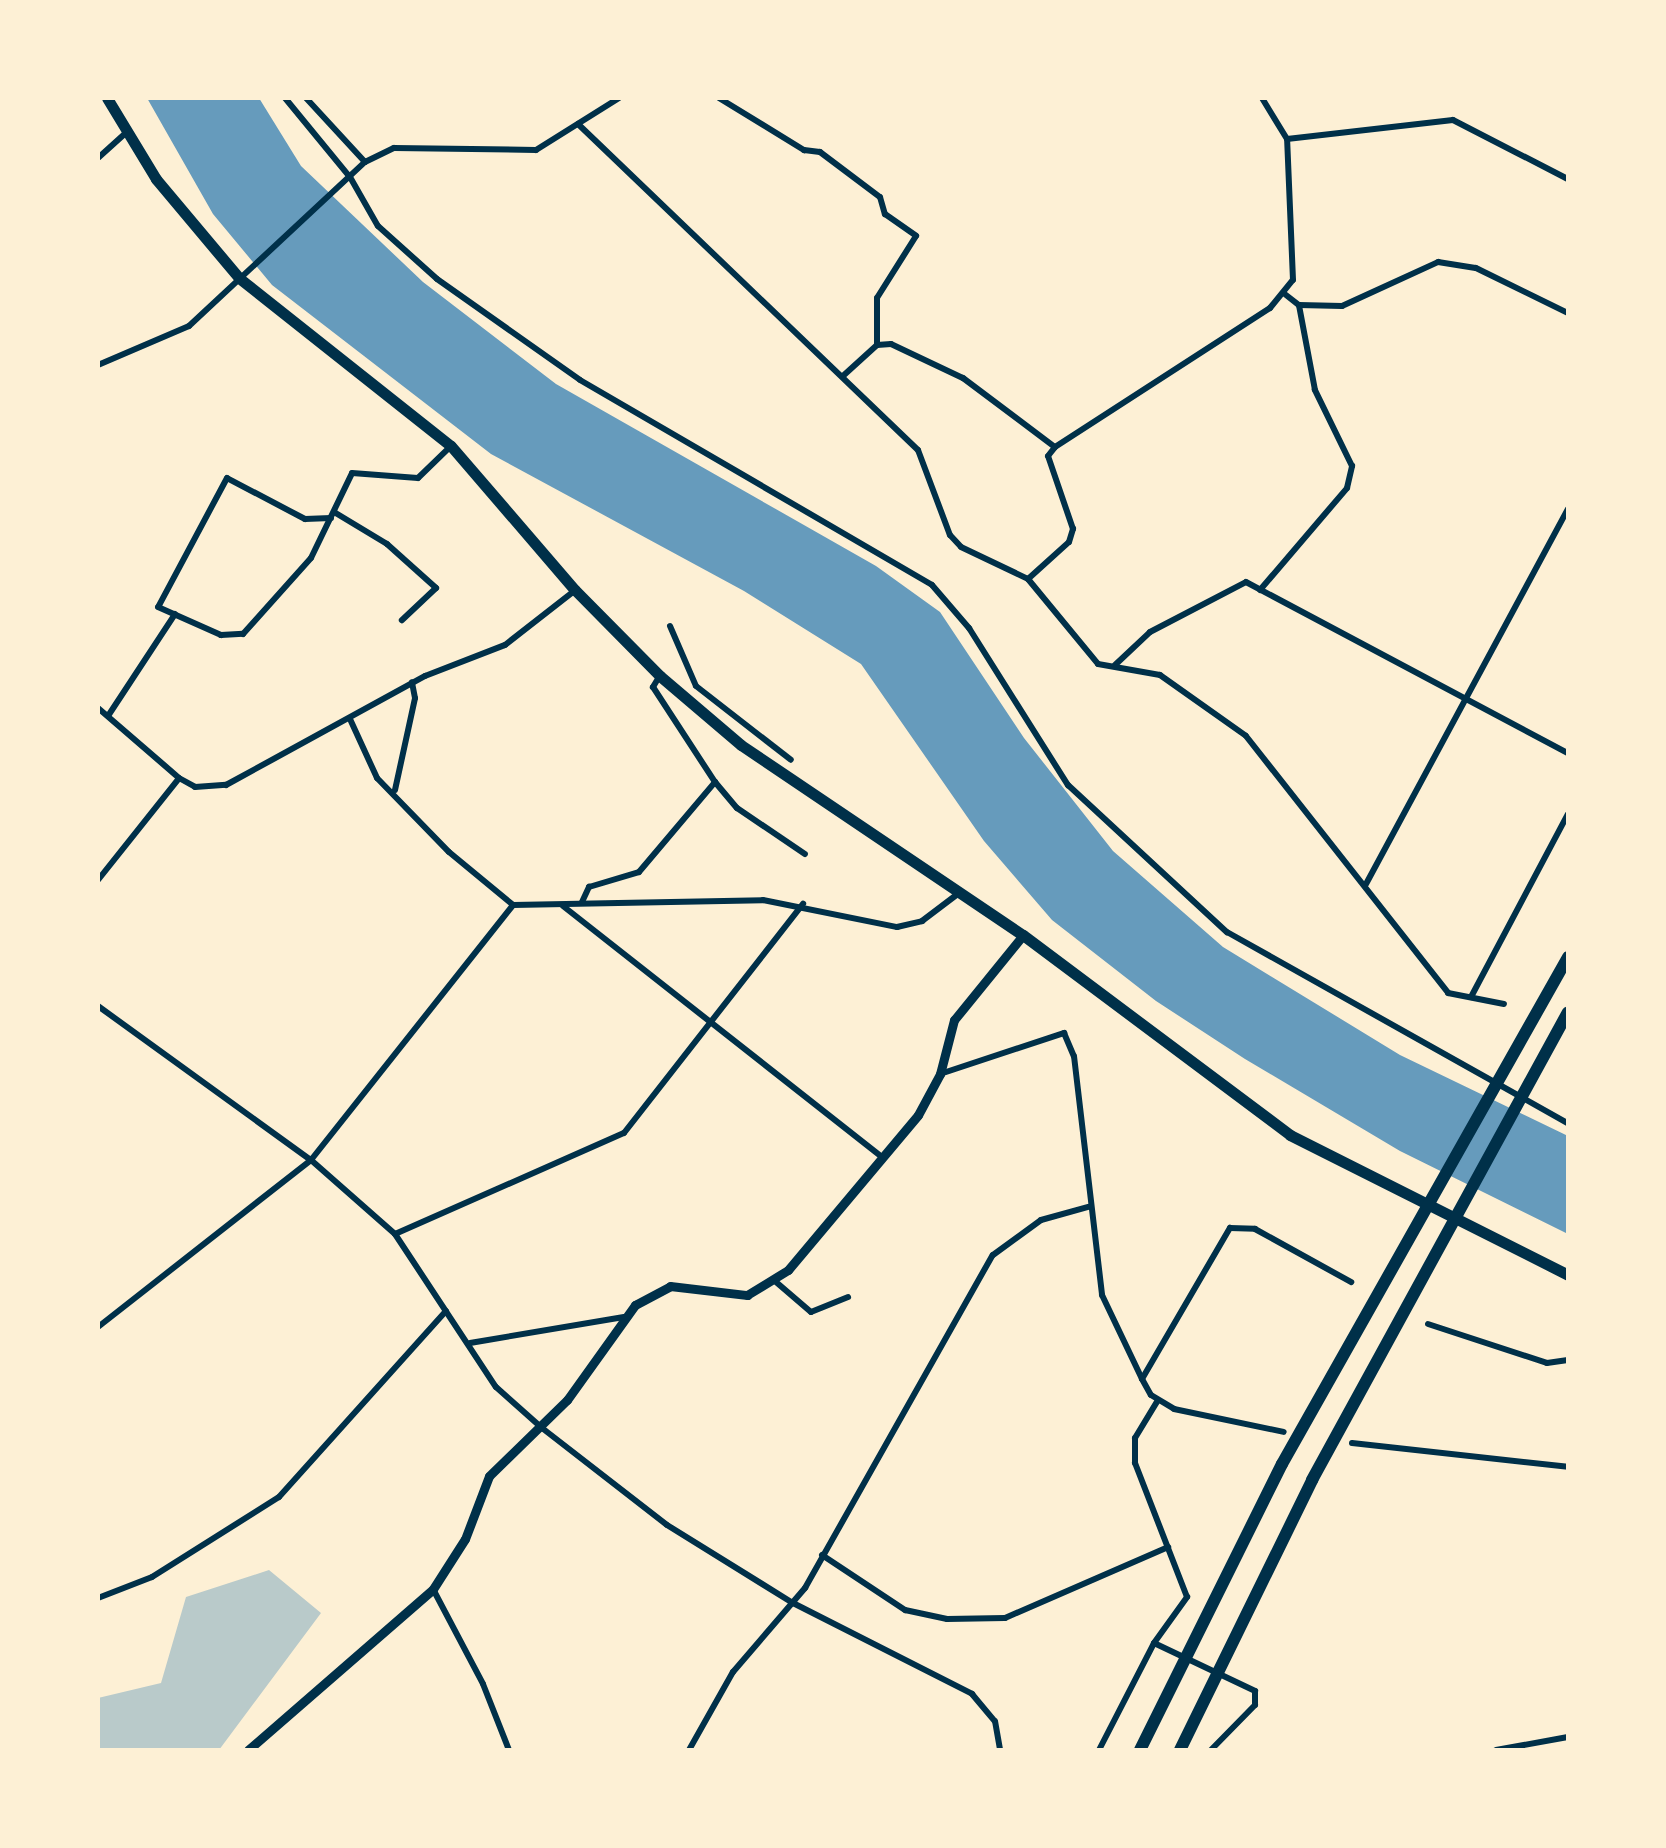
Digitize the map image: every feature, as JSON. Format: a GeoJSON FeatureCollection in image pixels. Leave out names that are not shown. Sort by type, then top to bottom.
{"type":"FeatureCollection","features":[{"type":"Feature","properties":{"kind":"highway"},"geometry":{"type":"LineString","coordinates":[[107,98],[126,133],[185,218],[239,278],[451,446],[575,590],[660,676],[741,745],[1022,936],[1290,1135],[1568,1275]]}},
{"type":"Feature","properties":{"kind":"highway"},"geometry":{"type":"LineString","coordinates":[[1140,1750],[1282,1464],[1413,1225],[1568,957]]}},
{"type":"Feature","properties":{"kind":"highway"},"geometry":{"type":"LineString","coordinates":[[1180,1750],[1312,1480],[1568,1012]]}},
{"type":"Feature","properties":{"kind":"street"},"geometry":{"type":"LineString","coordinates":[[284,98],[350,177],[394,242],[514,336],[932,585],[968,628],[1068,785],[1227,932],[1568,1123]]}},
{"type":"Feature","properties":{"kind":"street"},"geometry":{"type":"LineString","coordinates":[[306,98],[365,162]]}},
{"type":"Feature","properties":{"kind":"street"},"geometry":{"type":"LineString","coordinates":[[98,365],[189,326],[365,162],[394,148],[536,150],[619,98]]}},
{"type":"Feature","properties":{"kind":"street"},"geometry":{"type":"LineString","coordinates":[[719,98],[804,150],[820,152],[880,198],[884,214],[916,236],[877,298],[876,345]]}},
{"type":"Feature","properties":{"kind":"street"},"geometry":{"type":"LineString","coordinates":[[1028,578],[1068,542],[1074,529],[1048,456],[1056,446],[1286,295],[1293,280],[1287,139],[1262,98]]}},
{"type":"Feature","properties":{"kind":"street"},"geometry":{"type":"LineString","coordinates":[[1287,139],[1453,120],[1568,180]]}},
{"type":"Feature","properties":{"kind":"street"},"geometry":{"type":"LineString","coordinates":[[578,124],[918,450],[950,536],[1028,578],[1098,664],[1160,675],[1246,736],[1448,993],[1504,1004]]}},
{"type":"Feature","properties":{"kind":"street"},"geometry":{"type":"LineString","coordinates":[[98,158],[126,133]]}},
{"type":"Feature","properties":{"kind":"street"},"geometry":{"type":"LineString","coordinates":[[1286,295],[1300,305],[1342,306],[1438,262],[1476,268],[1568,314]]}},
{"type":"Feature","properties":{"kind":"street"},"geometry":{"type":"LineString","coordinates":[[1260,590],[1347,488],[1352,466],[1315,390],[1300,305]]}},
{"type":"Feature","properties":{"kind":"street"},"geometry":{"type":"LineString","coordinates":[[844,375],[876,345],[891,344],[962,378],[1056,446]]}},
{"type":"Feature","properties":{"kind":"street"},"geometry":{"type":"LineString","coordinates":[[402,620],[436,588],[387,544],[332,515],[305,518],[226,478],[158,606],[221,634],[243,634],[311,558],[332,515],[352,473],[418,478],[451,446]]}},
{"type":"Feature","properties":{"kind":"street"},"geometry":{"type":"LineString","coordinates":[[1366,884],[1568,509]]}},
{"type":"Feature","properties":{"kind":"street"},"geometry":{"type":"LineString","coordinates":[[1114,666],[1166,624],[1246,582],[1568,753]]}},
{"type":"Feature","properties":{"kind":"street"},"geometry":{"type":"LineString","coordinates":[[98,708],[179,778],[195,787],[226,786],[412,682],[505,645],[575,590]]}},
{"type":"Feature","properties":{"kind":"street"},"geometry":{"type":"LineString","coordinates":[[108,716],[176,614]]}},
{"type":"Feature","properties":{"kind":"street"},"geometry":{"type":"LineString","coordinates":[[670,626],[696,686],[792,760]]}},
{"type":"Feature","properties":{"kind":"street"},"geometry":{"type":"LineString","coordinates":[[660,676],[653,687],[737,808],[806,854]]}},
{"type":"Feature","properties":{"kind":"street"},"geometry":{"type":"LineString","coordinates":[[395,790],[415,698],[412,682]]}},
{"type":"Feature","properties":{"kind":"street"},"geometry":{"type":"LineString","coordinates":[[686,700],[696,686]]}},
{"type":"Feature","properties":{"kind":"street"},"geometry":{"type":"LineString","coordinates":[[350,719],[378,778],[395,790],[449,852],[513,905],[803,904],[897,927],[922,921],[958,893]]}},
{"type":"Feature","properties":{"kind":"street"},"geometry":{"type":"LineString","coordinates":[[98,880],[179,778]]}},
{"type":"Feature","properties":{"kind":"street"},"geometry":{"type":"LineString","coordinates":[[582,902],[589,886],[639,872],[716,782]]}},
{"type":"Feature","properties":{"kind":"street"},"geometry":{"type":"LineString","coordinates":[[1471,997],[1568,814]]}},
{"type":"Feature","properties":{"kind":"street"},"geometry":{"type":"LineString","coordinates":[[394,1234],[624,1133],[803,904]]}},
{"type":"Feature","properties":{"kind":"street"},"geometry":{"type":"LineString","coordinates":[[98,1326],[311,1160],[513,905]]}},
{"type":"Feature","properties":{"kind":"street"},"geometry":{"type":"LineString","coordinates":[[562,906],[879,1156]]}},
{"type":"Feature","properties":{"kind":"street"},"geometry":{"type":"LineString","coordinates":[[248,1750],[434,1589],[465,1539],[489,1476],[542,1428],[588,1375],[624,1317],[670,1286],[747,1295],[776,1282],[879,1156],[918,1115],[940,1074],[954,1020],[1022,936]]}},
{"type":"Feature","properties":{"kind":"street"},"geometry":{"type":"LineString","coordinates":[[98,1006],[311,1160],[394,1234],[496,1387],[542,1428],[668,1525],[793,1603],[972,1694],[995,1721],[1000,1750]]}},
{"type":"Feature","properties":{"kind":"street"},"geometry":{"type":"LineString","coordinates":[[940,1074],[1064,1033],[1074,1056],[1088,1207],[1102,1295],[1142,1379],[1158,1400],[1284,1432]]}},
{"type":"Feature","properties":{"kind":"street"},"geometry":{"type":"LineString","coordinates":[[689,1750],[733,1672],[793,1603],[992,1255],[1041,1220],[1088,1207]]}},
{"type":"Feature","properties":{"kind":"street"},"geometry":{"type":"LineString","coordinates":[[1142,1379],[1230,1228],[1255,1229],[1351,1282]]}},
{"type":"Feature","properties":{"kind":"street"},"geometry":{"type":"LineString","coordinates":[[776,1282],[810,1312],[848,1297]]}},
{"type":"Feature","properties":{"kind":"street"},"geometry":{"type":"LineString","coordinates":[[98,1598],[152,1577],[278,1497],[446,1311]]}},
{"type":"Feature","properties":{"kind":"street"},"geometry":{"type":"LineString","coordinates":[[470,1343],[624,1317]]}},
{"type":"Feature","properties":{"kind":"street"},"geometry":{"type":"LineString","coordinates":[[1428,1324],[1547,1363],[1568,1360]]}},
{"type":"Feature","properties":{"kind":"street"},"geometry":{"type":"LineString","coordinates":[[1099,1750],[1154,1643],[1188,1597],[1135,1464],[1135,1438],[1158,1400]]}},
{"type":"Feature","properties":{"kind":"street"},"geometry":{"type":"LineString","coordinates":[[1352,1443],[1568,1467]]}},
{"type":"Feature","properties":{"kind":"street"},"geometry":{"type":"LineString","coordinates":[[822,1555],[906,1610],[947,1619],[1006,1618],[1168,1547]]}},
{"type":"Feature","properties":{"kind":"street"},"geometry":{"type":"LineString","coordinates":[[434,1589],[484,1684],[509,1750]]}},
{"type":"Feature","properties":{"kind":"street"},"geometry":{"type":"LineString","coordinates":[[1154,1643],[1255,1691],[1254,1705],[1211,1750]]}},
{"type":"Feature","properties":{"kind":"street"},"geometry":{"type":"LineString","coordinates":[[1496,1750],[1568,1737]]}},
{"type":"Feature","properties":{"kind":"shaded area"},"geometry":{"type":"Polygon","coordinates":[[[269,1570],[321,1613],[219,1750],[98,1750],[98,1698],[161,1683],[186,1597],[269,1570]]]}},
{"type":"Feature","properties":{"kind":"water"},"geometry":{"type":"Polygon","coordinates":[[[147,98],[259,98],[301,166],[423,282],[556,384],[876,566],[940,612],[1024,738],[1113,851],[1223,947],[1400,1055],[1568,1136],[1568,1234],[1400,1151],[1245,1059],[1156,1001],[1052,920],[984,841],[861,664],[744,591],[491,454],[272,285],[213,214],[147,98]]]}}]}
